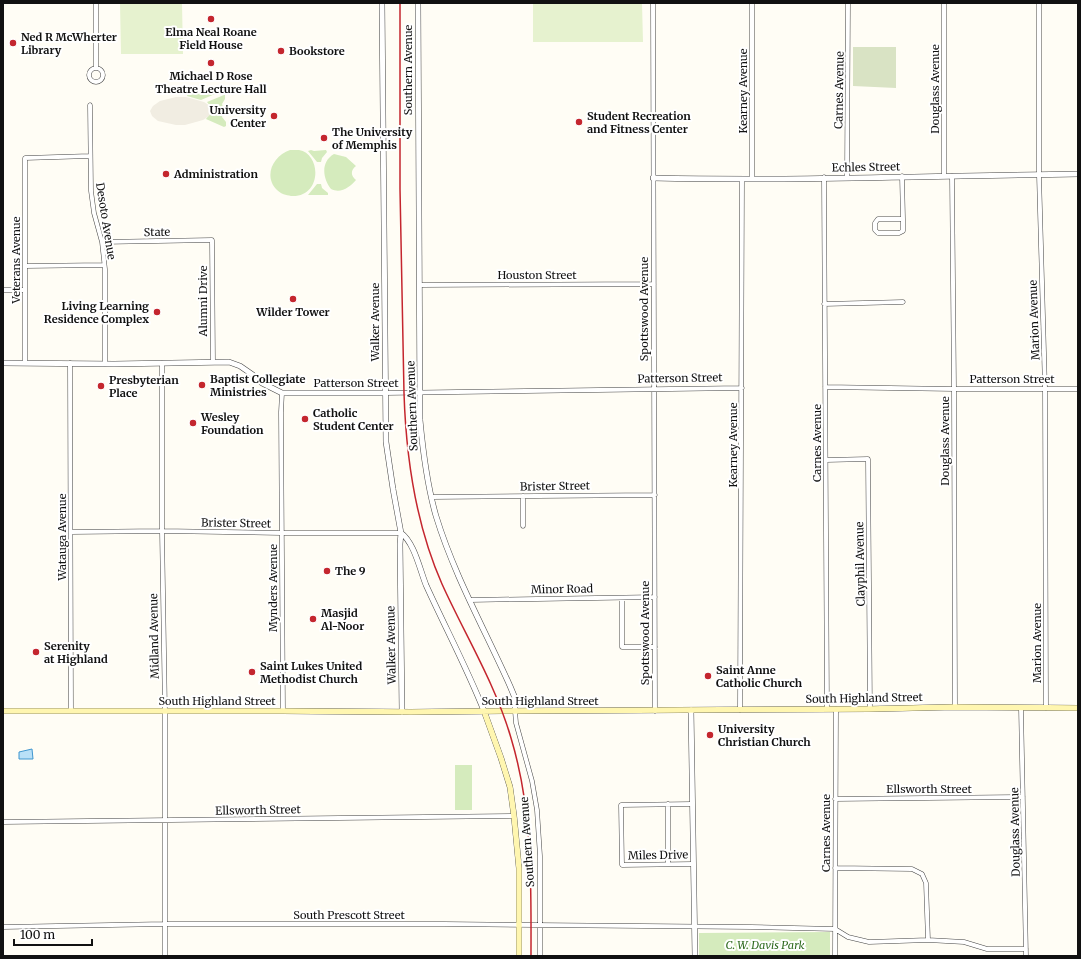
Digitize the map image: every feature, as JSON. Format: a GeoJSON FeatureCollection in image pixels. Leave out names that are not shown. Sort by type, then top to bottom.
{"type":"FeatureCollection","features":[{"type":"Feature","properties":{"kind":"main road","name":"South Highland Street"},"geometry":{"type":"LineString","coordinates":[[3,711],[402,712],[655,711],[955,707],[1078,708]]}},
{"type":"Feature","properties":{"kind":"main road","name":"Southern Avenue"},"geometry":{"type":"LineString","coordinates":[[484,711],[510,787],[519,868],[519,956]]}},
{"type":"Feature","properties":{"kind":"street"},"geometry":{"type":"LineString","coordinates":[[96,3],[96,68]]}},
{"type":"Feature","properties":{"kind":"street","name":"Walker Avenue"},"geometry":{"type":"LineString","coordinates":[[382,3],[385,393],[387,449],[401,533],[402,712]]}},
{"type":"Feature","properties":{"kind":"street","name":"Southern Avenue"},"geometry":{"type":"LineString","coordinates":[[418,3],[421,285],[420,420],[423,446],[436,515],[449,553],[510,686],[514,698],[516,723],[532,781],[537,810],[540,856],[540,956]]}},
{"type":"Feature","properties":{"kind":"street","name":"Spottswood Avenue"},"geometry":{"type":"LineString","coordinates":[[653,3],[655,711]]}},
{"type":"Feature","properties":{"kind":"street","name":"Kearney Avenue"},"geometry":{"type":"LineString","coordinates":[[752,3],[752,179]]}},
{"type":"Feature","properties":{"kind":"street","name":"Carnes Avenue"},"geometry":{"type":"LineString","coordinates":[[847,177],[848,3]]}},
{"type":"Feature","properties":{"kind":"street","name":"Douglass Avenue"},"geometry":{"type":"LineString","coordinates":[[944,3],[944,176]]}},
{"type":"Feature","properties":{"kind":"street","name":"Marion Avenue"},"geometry":{"type":"LineString","coordinates":[[1039,3],[1039,175],[1045,388],[1046,708]]}},
{"type":"Feature","properties":{"kind":"street","name":"Desoto Avenue"},"geometry":{"type":"LineString","coordinates":[[90,105],[91,191],[94,213],[102,242],[104,265],[105,364]]}},
{"type":"Feature","properties":{"kind":"street","name":"Veterans Avenue"},"geometry":{"type":"LineString","coordinates":[[25,363],[25,158],[90,156]]}},
{"type":"Feature","properties":{"kind":"street","name":"Echles Street"},"geometry":{"type":"LineString","coordinates":[[653,178],[742,180],[824,177],[1078,174]]}},
{"type":"Feature","properties":{"kind":"street"},"geometry":{"type":"LineString","coordinates":[[902,176],[903,219],[903,231],[899,233],[878,233],[875,230],[875,223],[878,219],[903,219]]}},
{"type":"Feature","properties":{"kind":"street","name":"Douglass Avenue"},"geometry":{"type":"LineString","coordinates":[[952,176],[955,707]]}},
{"type":"Feature","properties":{"kind":"street","name":"Carnes Avenue"},"geometry":{"type":"LineString","coordinates":[[824,177],[827,709]]}},
{"type":"Feature","properties":{"kind":"street","name":"Kearney Avenue"},"geometry":{"type":"LineString","coordinates":[[740,710],[742,180]]}},
{"type":"Feature","properties":{"kind":"street","name":"State"},"geometry":{"type":"LineString","coordinates":[[102,242],[212,240]]}},
{"type":"Feature","properties":{"kind":"street","name":"Alumni Drive"},"geometry":{"type":"LineString","coordinates":[[212,240],[213,362]]}},
{"type":"Feature","properties":{"kind":"street"},"geometry":{"type":"LineString","coordinates":[[26,266],[104,265]]}},
{"type":"Feature","properties":{"kind":"street","name":"Houston Street"},"geometry":{"type":"LineString","coordinates":[[421,285],[654,284]]}},
{"type":"Feature","properties":{"kind":"street"},"geometry":{"type":"LineString","coordinates":[[3,290],[25,290]]}},
{"type":"Feature","properties":{"kind":"street"},"geometry":{"type":"LineString","coordinates":[[824,304],[903,302]]}},
{"type":"Feature","properties":{"kind":"street","name":"Patterson Street"},"geometry":{"type":"LineString","coordinates":[[3,363],[105,364],[228,362],[240,366],[262,383],[282,393],[742,388]]}},
{"type":"Feature","properties":{"kind":"street","name":"Watauga Avenue"},"geometry":{"type":"LineString","coordinates":[[70,363],[71,711]]}},
{"type":"Feature","properties":{"kind":"street","name":"Midland Avenue"},"geometry":{"type":"LineString","coordinates":[[162,363],[165,956]]}},
{"type":"Feature","properties":{"kind":"street","name":"Patterson Street"},"geometry":{"type":"LineString","coordinates":[[825,387],[1078,389]]}},
{"type":"Feature","properties":{"kind":"street","name":"Mynders Avenue"},"geometry":{"type":"LineString","coordinates":[[282,393],[281,533],[283,711]]}},
{"type":"Feature","properties":{"kind":"street","name":"Clayphil Avenue"},"geometry":{"type":"LineString","coordinates":[[826,460],[868,459],[870,709]]}},
{"type":"Feature","properties":{"kind":"street","name":"Brister Street"},"geometry":{"type":"LineString","coordinates":[[432,497],[654,495]]}},
{"type":"Feature","properties":{"kind":"street"},"geometry":{"type":"LineString","coordinates":[[523,496],[523,526]]}},
{"type":"Feature","properties":{"kind":"street","name":"Brister Street"},"geometry":{"type":"LineString","coordinates":[[71,532],[162,531],[401,533]]}},
{"type":"Feature","properties":{"kind":"street","name":"Southern Avenue"},"geometry":{"type":"LineString","coordinates":[[401,533],[409,540],[427,585],[473,682],[484,711]]}},
{"type":"Feature","properties":{"kind":"street","name":"Minor Road"},"geometry":{"type":"LineString","coordinates":[[470,600],[654,597]]}},
{"type":"Feature","properties":{"kind":"street"},"geometry":{"type":"LineString","coordinates":[[622,598],[622,647],[655,647]]}},
{"type":"Feature","properties":{"kind":"street","name":"Douglass Avenue"},"geometry":{"type":"LineString","coordinates":[[1021,708],[1026,956]]}},
{"type":"Feature","properties":{"kind":"street","name":"Carnes Avenue"},"geometry":{"type":"LineString","coordinates":[[835,956],[836,709]]}},
{"type":"Feature","properties":{"kind":"street"},"geometry":{"type":"LineString","coordinates":[[691,710],[695,956]]}},
{"type":"Feature","properties":{"kind":"street","name":"Ellsworth Street"},"geometry":{"type":"LineString","coordinates":[[835,799],[1023,797]]}},
{"type":"Feature","properties":{"kind":"street"},"geometry":{"type":"LineString","coordinates":[[668,864],[668,804],[692,804]]}},
{"type":"Feature","properties":{"kind":"street","name":"Miles Drive"},"geometry":{"type":"LineString","coordinates":[[668,804],[621,805],[622,865],[693,864]]}},
{"type":"Feature","properties":{"kind":"street","name":"Ellsworth Street"},"geometry":{"type":"LineString","coordinates":[[3,822],[514,816]]}},
{"type":"Feature","properties":{"kind":"street"},"geometry":{"type":"LineString","coordinates":[[835,868],[912,869],[922,874],[926,883],[928,940]]}},
{"type":"Feature","properties":{"kind":"street","name":"South Prescott Street"},"geometry":{"type":"LineString","coordinates":[[3,927],[165,924],[519,924],[540,926],[695,926],[835,929]]}},
{"type":"Feature","properties":{"kind":"street"},"geometry":{"type":"LineString","coordinates":[[835,929],[848,937],[869,942],[928,940],[964,942],[987,949],[1026,949]]}},
{"type":"Feature","properties":{"kind":"green space"},"geometry":{"type":"Polygon","coordinates":[[[120,3],[182,3],[183,54],[121,54],[120,3]]]}},
{"type":"Feature","properties":{"kind":"green space"},"geometry":{"type":"Polygon","coordinates":[[[533,3],[642,3],[643,42],[533,42],[533,3]]]}},
{"type":"Feature","properties":{"kind":"green space"},"geometry":{"type":"Polygon","coordinates":[[[853,47],[896,47],[896,88],[853,86],[853,47]]]}},
{"type":"Feature","properties":{"kind":"green space"},"geometry":{"type":"Polygon","coordinates":[[[215,92],[215,94],[201,100],[187,96],[188,93],[215,92]]]}},
{"type":"Feature","properties":{"kind":"green space"},"geometry":{"type":"Polygon","coordinates":[[[224,95],[225,99],[222,104],[224,110],[222,117],[226,122],[226,126],[224,127],[206,119],[212,111],[207,102],[224,95]]]}},
{"type":"Feature","properties":{"kind":"green space"},"geometry":{"type":"Polygon","coordinates":[[[290,150],[299,150],[307,153],[312,159],[315,167],[313,183],[309,190],[301,195],[291,196],[282,193],[273,185],[271,179],[270,173],[275,162],[284,153],[290,150]]]}},
{"type":"Feature","properties":{"kind":"green space"},"geometry":{"type":"Polygon","coordinates":[[[326,150],[327,152],[322,158],[321,162],[317,162],[308,151],[326,150]]]}},
{"type":"Feature","properties":{"kind":"green space"},"geometry":{"type":"Polygon","coordinates":[[[334,154],[346,157],[356,166],[352,173],[356,180],[348,187],[338,191],[331,189],[328,185],[324,171],[326,161],[334,154]]]}},
{"type":"Feature","properties":{"kind":"green space"},"geometry":{"type":"Polygon","coordinates":[[[317,184],[321,184],[322,188],[328,193],[328,195],[308,195],[317,184]]]}},
{"type":"Feature","properties":{"kind":"green space"},"geometry":{"type":"Polygon","coordinates":[[[455,765],[472,765],[472,810],[455,810],[455,765]]]}},
{"type":"Feature","properties":{"kind":"green space","name":"C. W. Davis Park"},"geometry":{"type":"Polygon","coordinates":[[[830,932],[830,956],[699,956],[699,933],[830,932]]]}},
{"type":"Feature","properties":{"kind":"shaded area"},"geometry":{"type":"Polygon","coordinates":[[[176,97],[186,97],[204,102],[210,106],[212,111],[209,116],[203,120],[185,125],[176,125],[158,121],[152,116],[150,111],[153,106],[160,101],[176,97]]]}},
{"type":"Feature","properties":{"kind":"water"},"geometry":{"type":"Polygon","coordinates":[[[32,749],[33,759],[19,759],[19,752],[32,749]]]}},
{"type":"Feature","properties":{"kind":"railway"},"geometry":{"type":"LineString","coordinates":[[400,3],[400,189],[404,393],[410,466],[419,514],[433,561],[442,584],[497,698],[511,738],[518,765],[527,819],[529,846],[531,956]]}},
{"type":"Feature","properties":{"kind":"place","name":"Elma Neal Roane Field House"},"geometry":{"type":"Point","coordinates":[211,19]}},
{"type":"Feature","properties":{"kind":"place","name":"Ned R McWherter Library"},"geometry":{"type":"Point","coordinates":[13,43]}},
{"type":"Feature","properties":{"kind":"place","name":"Bookstore"},"geometry":{"type":"Point","coordinates":[281,51]}},
{"type":"Feature","properties":{"kind":"place","name":"Michael D Rose Theatre Lecture Hall"},"geometry":{"type":"Point","coordinates":[211,63]}},
{"type":"Feature","properties":{"kind":"place","name":"University Center"},"geometry":{"type":"Point","coordinates":[274,116]}},
{"type":"Feature","properties":{"kind":"place","name":"Student Recreation and Fitness Center"},"geometry":{"type":"Point","coordinates":[579,122]}},
{"type":"Feature","properties":{"kind":"place","name":"The University of Memphis"},"geometry":{"type":"Point","coordinates":[324,138]}},
{"type":"Feature","properties":{"kind":"place","name":"Administration"},"geometry":{"type":"Point","coordinates":[166,174]}},
{"type":"Feature","properties":{"kind":"place","name":"Wilder Tower"},"geometry":{"type":"Point","coordinates":[293,299]}},
{"type":"Feature","properties":{"kind":"place","name":"Living Learning Residence Complex"},"geometry":{"type":"Point","coordinates":[157,312]}},
{"type":"Feature","properties":{"kind":"place","name":"Baptist Collegiate Ministries"},"geometry":{"type":"Point","coordinates":[202,385]}},
{"type":"Feature","properties":{"kind":"place","name":"Presbyterian Place"},"geometry":{"type":"Point","coordinates":[101,386]}},
{"type":"Feature","properties":{"kind":"place","name":"Catholic Student Center"},"geometry":{"type":"Point","coordinates":[305,419]}},
{"type":"Feature","properties":{"kind":"place","name":"Wesley Foundation"},"geometry":{"type":"Point","coordinates":[193,423]}},
{"type":"Feature","properties":{"kind":"place","name":"The 9"},"geometry":{"type":"Point","coordinates":[327,571]}},
{"type":"Feature","properties":{"kind":"place","name":"Masjid Al-Noor"},"geometry":{"type":"Point","coordinates":[313,619]}},
{"type":"Feature","properties":{"kind":"place","name":"Serenity at Highland"},"geometry":{"type":"Point","coordinates":[36,652]}},
{"type":"Feature","properties":{"kind":"place","name":"Saint Lukes United Methodist Church"},"geometry":{"type":"Point","coordinates":[252,672]}},
{"type":"Feature","properties":{"kind":"place","name":"Saint Anne Catholic Church"},"geometry":{"type":"Point","coordinates":[708,676]}},
{"type":"Feature","properties":{"kind":"place","name":"University Christian Church"},"geometry":{"type":"Point","coordinates":[710,735]}}]}
